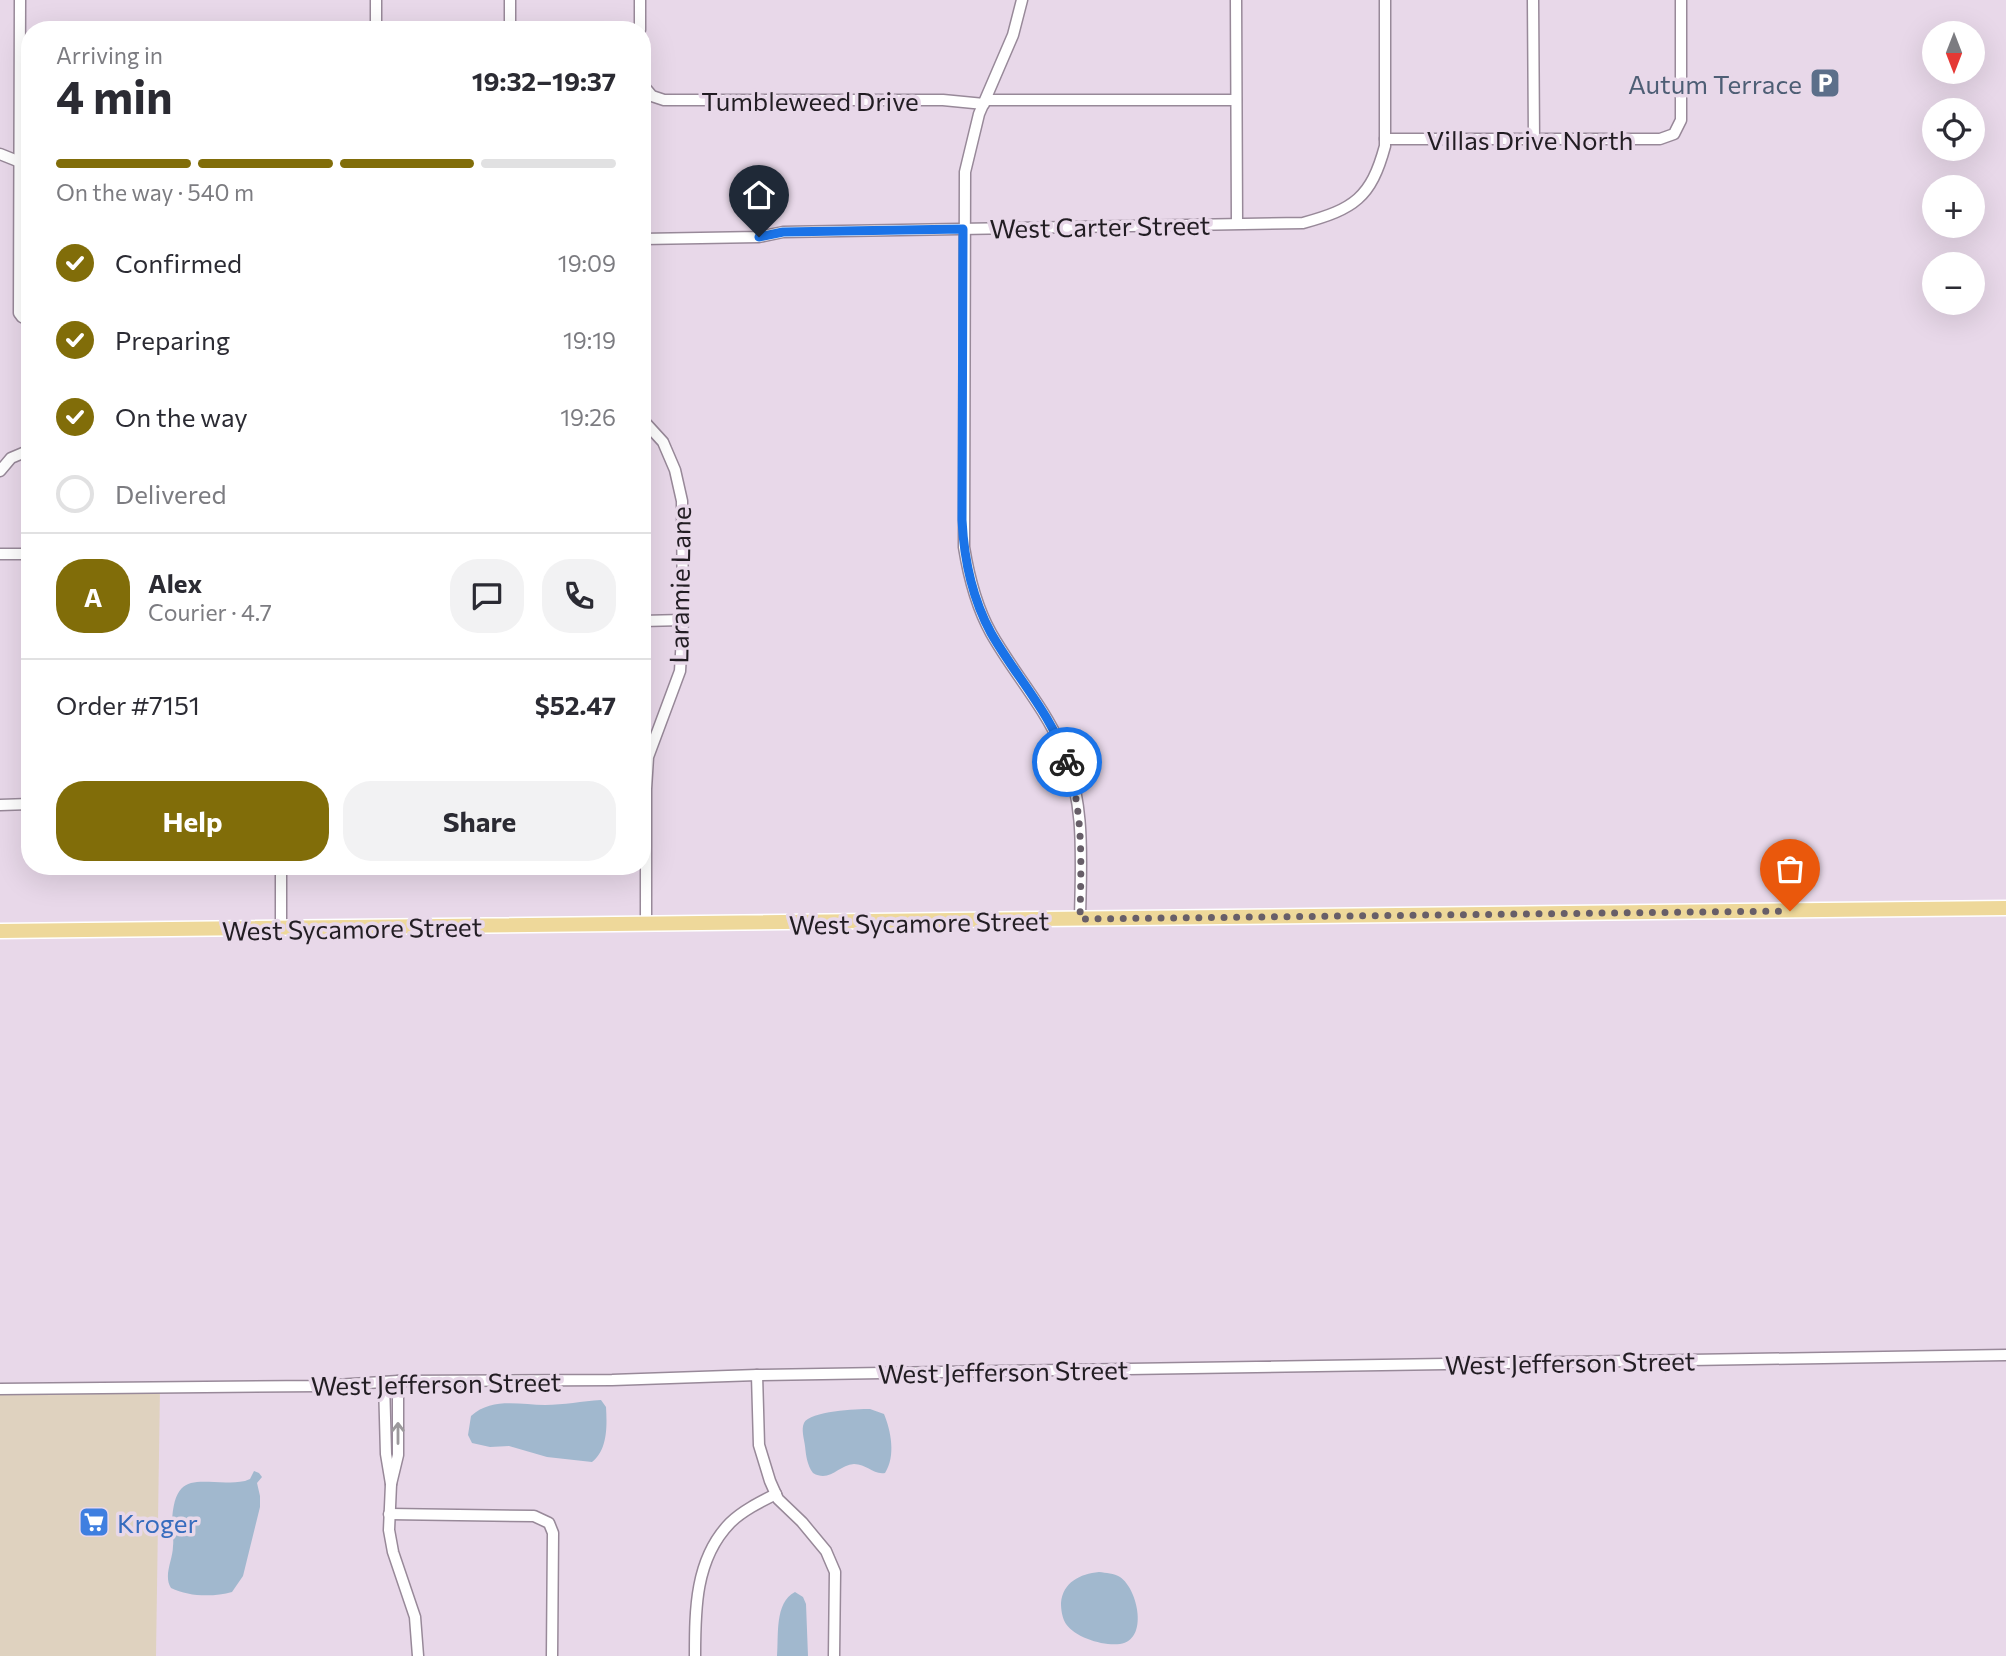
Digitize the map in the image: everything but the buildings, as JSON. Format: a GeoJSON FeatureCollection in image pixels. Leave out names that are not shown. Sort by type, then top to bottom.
{"type":"FeatureCollection","features":[{"type":"Feature","properties":{"kind":"main road","name":"West Sycamore Street"},"geometry":{"type":"LineString","coordinates":[[0,931],[2006,908]]}},
{"type":"Feature","properties":{"kind":"street"},"geometry":{"type":"LineString","coordinates":[[20,0],[22,21]]}},
{"type":"Feature","properties":{"kind":"street"},"geometry":{"type":"LineString","coordinates":[[376,0],[376,21]]}},
{"type":"Feature","properties":{"kind":"street"},"geometry":{"type":"LineString","coordinates":[[510,0],[510,21]]}},
{"type":"Feature","properties":{"kind":"street"},"geometry":{"type":"LineString","coordinates":[[640,0],[640,21]]}},
{"type":"Feature","properties":{"kind":"street"},"geometry":{"type":"LineString","coordinates":[[1021,0],[1013,35],[985,102],[967,156],[963,229],[964,547],[976,600],[992,634],[1052,727],[1074,784],[1082,843],[1080,919]]}},
{"type":"Feature","properties":{"kind":"street"},"geometry":{"type":"LineString","coordinates":[[1236,0],[1237,223]]}},
{"type":"Feature","properties":{"kind":"street","name":"West Carter Street"},"geometry":{"type":"LineString","coordinates":[[651,239],[759,237],[783,232],[1303,223],[1336,214],[1366,191],[1379,169],[1385,139],[1385,0]]}},
{"type":"Feature","properties":{"kind":"street"},"geometry":{"type":"LineString","coordinates":[[1533,0],[1534,139]]}},
{"type":"Feature","properties":{"kind":"street","name":"Villas Drive North"},"geometry":{"type":"LineString","coordinates":[[1385,139],[1660,139],[1674,134],[1681,120],[1681,0]]}},
{"type":"Feature","properties":{"kind":"street","name":"Tumbleweed Drive"},"geometry":{"type":"LineString","coordinates":[[651,95],[664,100],[1236,100]]}},
{"type":"Feature","properties":{"kind":"street"},"geometry":{"type":"LineString","coordinates":[[0,154],[21,162]]}},
{"type":"Feature","properties":{"kind":"street"},"geometry":{"type":"LineString","coordinates":[[21,263],[21,315]]}},
{"type":"Feature","properties":{"kind":"street","name":"Laramie Lane"},"geometry":{"type":"LineString","coordinates":[[651,429],[663,442],[675,470],[681,500],[683,621],[680,671],[651,749]]}},
{"type":"Feature","properties":{"kind":"street"},"geometry":{"type":"LineString","coordinates":[[0,471],[11,458],[21,454]]}},
{"type":"Feature","properties":{"kind":"street"},"geometry":{"type":"LineString","coordinates":[[0,554],[21,554]]}},
{"type":"Feature","properties":{"kind":"street"},"geometry":{"type":"LineString","coordinates":[[651,621],[683,621]]}},
{"type":"Feature","properties":{"kind":"street"},"geometry":{"type":"LineString","coordinates":[[0,805],[21,804]]}},
{"type":"Feature","properties":{"kind":"street"},"geometry":{"type":"LineString","coordinates":[[281,875],[281,928]]}},
{"type":"Feature","properties":{"kind":"street","name":"Laramie Lane"},"geometry":{"type":"LineString","coordinates":[[646,875],[646,925]]}},
{"type":"Feature","properties":{"kind":"street","name":"West Jefferson Street"},"geometry":{"type":"LineString","coordinates":[[0,1389],[311,1387],[384,1381],[612,1380],[757,1375],[2006,1355]]}},
{"type":"Feature","properties":{"kind":"street"},"geometry":{"type":"LineString","coordinates":[[757,1375],[759,1445],[776,1494],[826,1551],[835,1572],[834,1656]]}},
{"type":"Feature","properties":{"kind":"street"},"geometry":{"type":"LineString","coordinates":[[384,1381],[387,1468],[391,1484]]}},
{"type":"Feature","properties":{"kind":"street"},"geometry":{"type":"LineString","coordinates":[[398,1381],[398,1455],[391,1484],[389,1514],[393,1552],[415,1617],[418,1656]]}},
{"type":"Feature","properties":{"kind":"street"},"geometry":{"type":"LineString","coordinates":[[695,1656],[698,1583],[712,1548],[730,1523],[776,1494]]}},
{"type":"Feature","properties":{"kind":"street"},"geometry":{"type":"LineString","coordinates":[[389,1514],[534,1516],[549,1523],[553,1533],[552,1656]]}},
{"type":"Feature","properties":{"kind":"shaded area"},"geometry":{"type":"Polygon","coordinates":[[[0,1387],[160,1387],[156,1656],[0,1656],[0,1387]]]}},
{"type":"Feature","properties":{"kind":"water"},"geometry":{"type":"Polygon","coordinates":[[[601,1400],[606,1407],[604,1444],[592,1462],[547,1457],[509,1446],[490,1447],[472,1443],[468,1435],[471,1416],[488,1406],[506,1403],[552,1405],[601,1400]]]}},
{"type":"Feature","properties":{"kind":"water"},"geometry":{"type":"Polygon","coordinates":[[[870,1409],[884,1414],[889,1428],[891,1451],[885,1473],[854,1464],[829,1475],[819,1476],[813,1473],[806,1456],[804,1423],[824,1413],[870,1409]]]}},
{"type":"Feature","properties":{"kind":"water"},"geometry":{"type":"Polygon","coordinates":[[[254,1471],[262,1477],[257,1483],[260,1507],[243,1576],[232,1592],[202,1595],[171,1588],[168,1573],[173,1551],[174,1505],[178,1493],[185,1486],[194,1483],[245,1481],[250,1479],[254,1471]]]}},
{"type":"Feature","properties":{"kind":"water"},"geometry":{"type":"Polygon","coordinates":[[[1099,1572],[1120,1577],[1136,1602],[1138,1614],[1135,1634],[1120,1644],[1098,1642],[1083,1637],[1070,1629],[1063,1616],[1062,1596],[1069,1584],[1079,1577],[1099,1572]]]}},
{"type":"Feature","properties":{"kind":"water"},"geometry":{"type":"Polygon","coordinates":[[[795,1592],[803,1597],[806,1604],[808,1656],[777,1656],[781,1612],[788,1597],[795,1592]]]}},
{"type":"Feature","properties":{"kind":"way so far"},"geometry":{"type":"LineString","coordinates":[[1067,762],[1074,784],[1082,843],[1080,919],[1790,911]]}},
{"type":"Feature","properties":{"kind":"place","name":"Autum Terrace"},"geometry":{"type":"Point","coordinates":[1825,83]}},
{"type":"Feature","properties":{"kind":"place","name":"Kroger"},"geometry":{"type":"Point","coordinates":[94,1522]}},
{"type":"Feature","properties":{"kind":"route"},"geometry":{"type":"LineString","coordinates":[[759,237],[783,232],[963,229],[962,520],[970,580],[992,634],[1052,727],[1067,762]]}}]}
